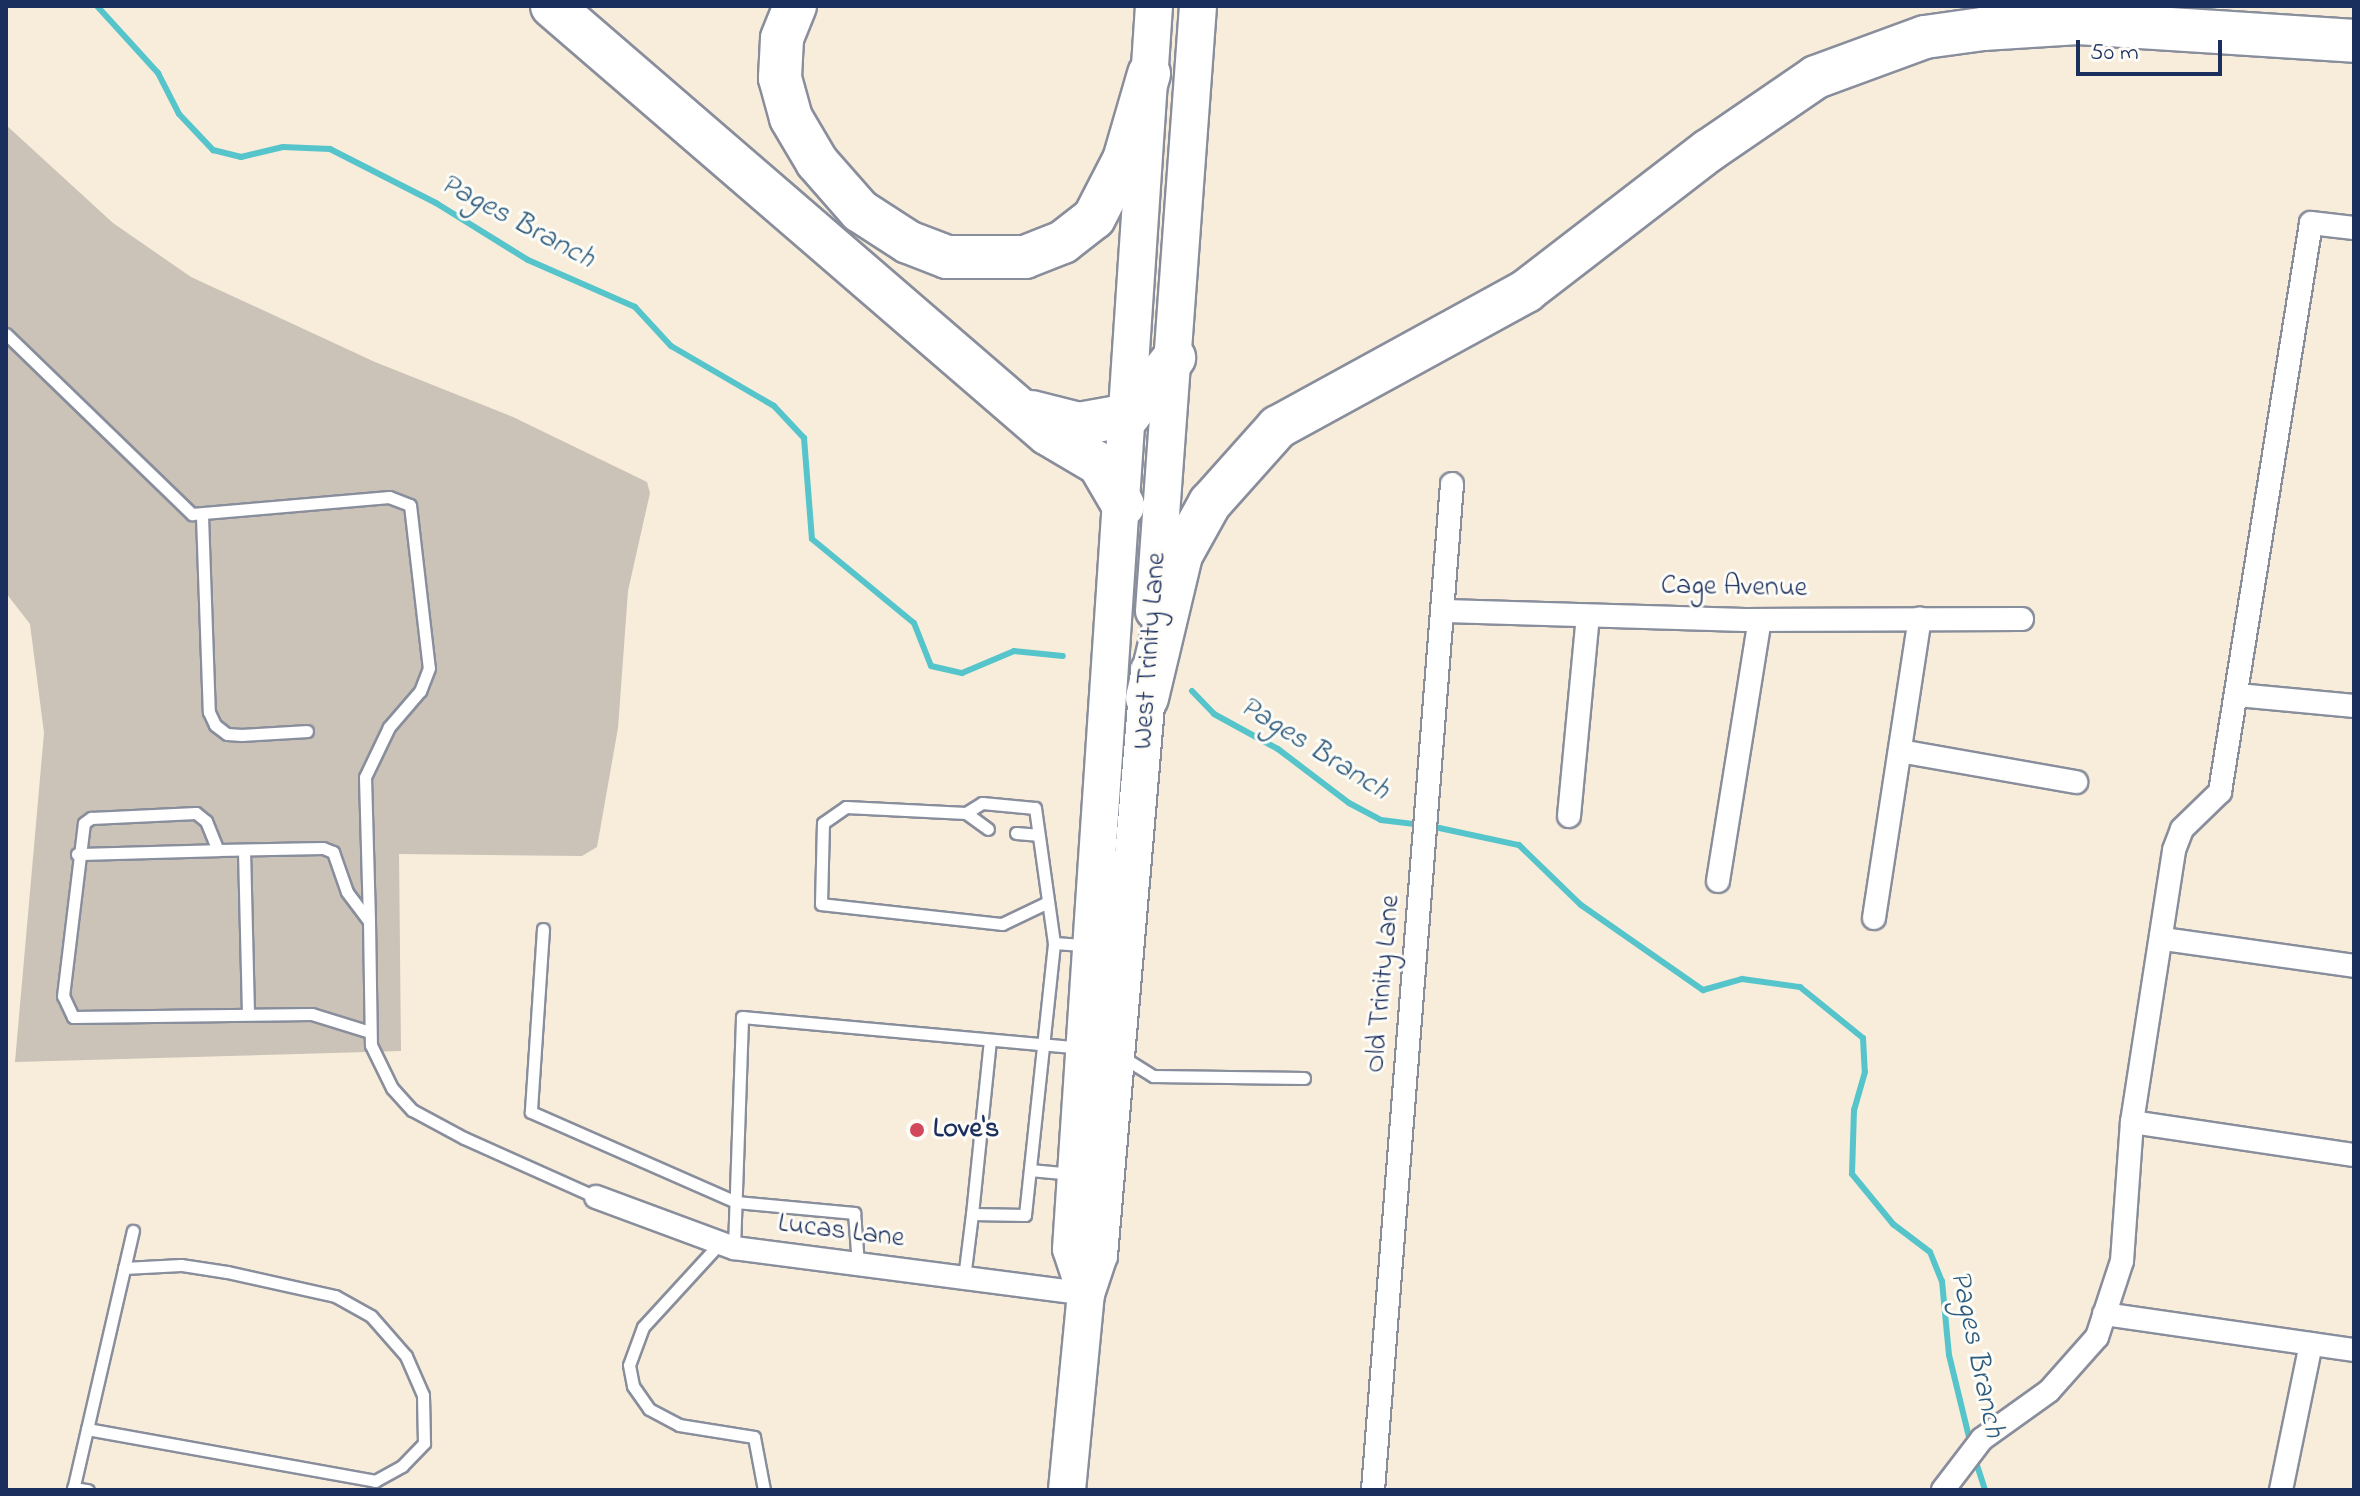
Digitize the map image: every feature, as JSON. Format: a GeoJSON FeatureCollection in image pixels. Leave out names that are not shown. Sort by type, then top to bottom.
{"type":"FeatureCollection","features":[{"type":"Feature","properties":{"kind":"highway"},"geometry":{"type":"LineString","coordinates":[[552,6],[1048,434],[1099,464],[1123,505]]}},
{"type":"Feature","properties":{"kind":"highway"},"geometry":{"type":"LineString","coordinates":[[795,6],[782,39],[780,78],[791,118],[817,162],[860,211],[908,242],[947,257],[1025,257],[1063,242],[1094,218],[1124,160],[1149,74]]}},
{"type":"Feature","properties":{"kind":"highway"},"geometry":{"type":"LineString","coordinates":[[2193,6],[2354,19]]}},
{"type":"Feature","properties":{"kind":"highway"},"geometry":{"type":"LineString","coordinates":[[1147,698],[1181,555],[1210,503],[1278,427],[1526,291],[1708,151],[1816,77],[1925,37],[1983,29],[2078,23],[2354,41]]}},
{"type":"Feature","properties":{"kind":"highway"},"geometry":{"type":"LineString","coordinates":[[1018,407],[1079,424],[1129,415],[1174,358]]}},
{"type":"Feature","properties":{"kind":"main road","name":"West Trinity Lane"},"geometry":{"type":"LineString","coordinates":[[1067,1490],[1086,1294],[1099,1255],[1091,1176],[1110,946],[1123,505],[1154,6]]}},
{"type":"Feature","properties":{"kind":"main road","name":"West Trinity Lane"},"geometry":{"type":"LineString","coordinates":[[1110,946],[1147,698],[1198,6]]}},
{"type":"Feature","properties":{"kind":"street"},"geometry":{"type":"LineString","coordinates":[[1943,1490],[1957,1467],[1982,1439],[2049,1391],[2097,1337],[2122,1261],[2132,1122],[2163,939],[2174,850],[2182,829],[2220,792],[2238,695],[2311,223],[2354,228]]}},
{"type":"Feature","properties":{"kind":"street","name":"Old Trinity Lane"},"geometry":{"type":"LineString","coordinates":[[1373,1490],[1445,611],[1452,484]]}},
{"type":"Feature","properties":{"kind":"street","name":"Cage Avenue"},"geometry":{"type":"LineString","coordinates":[[1445,611],[1760,620],[2022,619]]}},
{"type":"Feature","properties":{"kind":"street"},"geometry":{"type":"LineString","coordinates":[[1569,816],[1588,616]]}},
{"type":"Feature","properties":{"kind":"street"},"geometry":{"type":"LineString","coordinates":[[1874,918],[1920,619]]}},
{"type":"Feature","properties":{"kind":"street"},"geometry":{"type":"LineString","coordinates":[[1718,881],[1760,620]]}},
{"type":"Feature","properties":{"kind":"street"},"geometry":{"type":"LineString","coordinates":[[2238,695],[2354,706]]}},
{"type":"Feature","properties":{"kind":"street"},"geometry":{"type":"LineString","coordinates":[[1900,751],[2076,782]]}},
{"type":"Feature","properties":{"kind":"street"},"geometry":{"type":"LineString","coordinates":[[2163,939],[2354,966]]}},
{"type":"Feature","properties":{"kind":"street"},"geometry":{"type":"LineString","coordinates":[[2132,1122],[2354,1155]]}},
{"type":"Feature","properties":{"kind":"street","name":"Lucas Lane"},"geometry":{"type":"LineString","coordinates":[[596,1197],[727,1246],[1086,1294]]}},
{"type":"Feature","properties":{"kind":"street"},"geometry":{"type":"LineString","coordinates":[[2104,1314],[2354,1350]]}},
{"type":"Feature","properties":{"kind":"street"},"geometry":{"type":"LineString","coordinates":[[2281,1490],[2311,1344]]}},
{"type":"Feature","properties":{"kind":"lane"},"geometry":{"type":"LineString","coordinates":[[6,334],[179,507],[202,516],[389,497],[410,505],[414,513],[429,668],[420,691],[389,727],[365,777],[371,1045],[392,1088],[412,1110],[532,1171],[596,1197]]}},
{"type":"Feature","properties":{"kind":"lane"},"geometry":{"type":"LineString","coordinates":[[202,516],[209,712],[215,725],[227,734],[242,735],[307,731]]}},
{"type":"Feature","properties":{"kind":"lane"},"geometry":{"type":"LineString","coordinates":[[966,813],[982,803],[1035,808],[1054,943],[1025,1215],[972,1214]]}},
{"type":"Feature","properties":{"kind":"lane"},"geometry":{"type":"LineString","coordinates":[[988,829],[966,813],[846,807],[823,823],[821,904],[1002,924],[1048,902]]}},
{"type":"Feature","properties":{"kind":"lane"},"geometry":{"type":"LineString","coordinates":[[218,850],[206,821],[196,813],[91,818],[84,823],[77,854],[63,996],[73,1017],[312,1014],[370,1032]]}},
{"type":"Feature","properties":{"kind":"lane"},"geometry":{"type":"LineString","coordinates":[[1016,833],[1037,835]]}},
{"type":"Feature","properties":{"kind":"lane"},"geometry":{"type":"LineString","coordinates":[[77,854],[323,848],[333,852],[347,892],[369,921]]}},
{"type":"Feature","properties":{"kind":"lane"},"geometry":{"type":"LineString","coordinates":[[244,850],[248,1014]]}},
{"type":"Feature","properties":{"kind":"lane"},"geometry":{"type":"LineString","coordinates":[[543,929],[531,1112],[736,1202],[854,1213],[858,1264]]}},
{"type":"Feature","properties":{"kind":"lane"},"geometry":{"type":"LineString","coordinates":[[1054,943],[1110,946]]}},
{"type":"Feature","properties":{"kind":"lane"},"geometry":{"type":"LineString","coordinates":[[764,1490],[754,1437],[679,1425],[649,1409],[633,1386],[629,1365],[643,1327],[727,1246],[736,1202],[742,1017],[1102,1051],[1153,1076],[1304,1078]]}},
{"type":"Feature","properties":{"kind":"lane"},"geometry":{"type":"LineString","coordinates":[[964,1278],[990,1041]]}},
{"type":"Feature","properties":{"kind":"lane"},"geometry":{"type":"LineString","coordinates":[[1030,1170],[1091,1176]]}},
{"type":"Feature","properties":{"kind":"lane"},"geometry":{"type":"LineString","coordinates":[[88,1490],[73,1489],[133,1231]]}},
{"type":"Feature","properties":{"kind":"lane"},"geometry":{"type":"LineString","coordinates":[[87,1429],[375,1481],[402,1466],[424,1443],[423,1395],[406,1356],[371,1316],[335,1296],[227,1272],[181,1265],[124,1268]]}},
{"type":"Feature","properties":{"kind":"shaded area"},"geometry":{"type":"Polygon","coordinates":[[[6,125],[113,223],[191,277],[375,362],[513,417],[647,482],[650,493],[628,591],[618,728],[597,847],[582,856],[399,854],[401,1051],[15,1062],[44,733],[30,624],[6,593],[6,125]]]}},
{"type":"Feature","properties":{"kind":"waterway","name":"Pages Branch"},"geometry":{"type":"LineString","coordinates":[[97,6],[158,73],[179,114],[213,150],[241,157],[283,147],[330,149],[436,203],[528,260],[635,307],[671,346],[774,406],[804,438],[812,539],[914,623],[931,666],[962,673],[1014,651],[1063,656]]}},
{"type":"Feature","properties":{"kind":"waterway","name":"Pages Branch"},"geometry":{"type":"LineString","coordinates":[[1192,691],[1214,714],[1278,749],[1349,803],[1381,820],[1419,825]]}},
{"type":"Feature","properties":{"kind":"waterway","name":"Pages Branch"},"geometry":{"type":"LineString","coordinates":[[1430,826],[1519,845],[1581,905],[1703,990],[1742,979],[1800,987],[1863,1038],[1865,1072],[1854,1110],[1852,1174],[1893,1224],[1930,1252],[1942,1281],[1949,1355],[1971,1445]]}},
{"type":"Feature","properties":{"kind":"waterway","name":"Pages Branch"},"geometry":{"type":"LineString","coordinates":[[1975,1459],[1985,1490]]}},
{"type":"Feature","properties":{"kind":"place","name":"Love's"},"geometry":{"type":"Point","coordinates":[917,1130]}}]}
